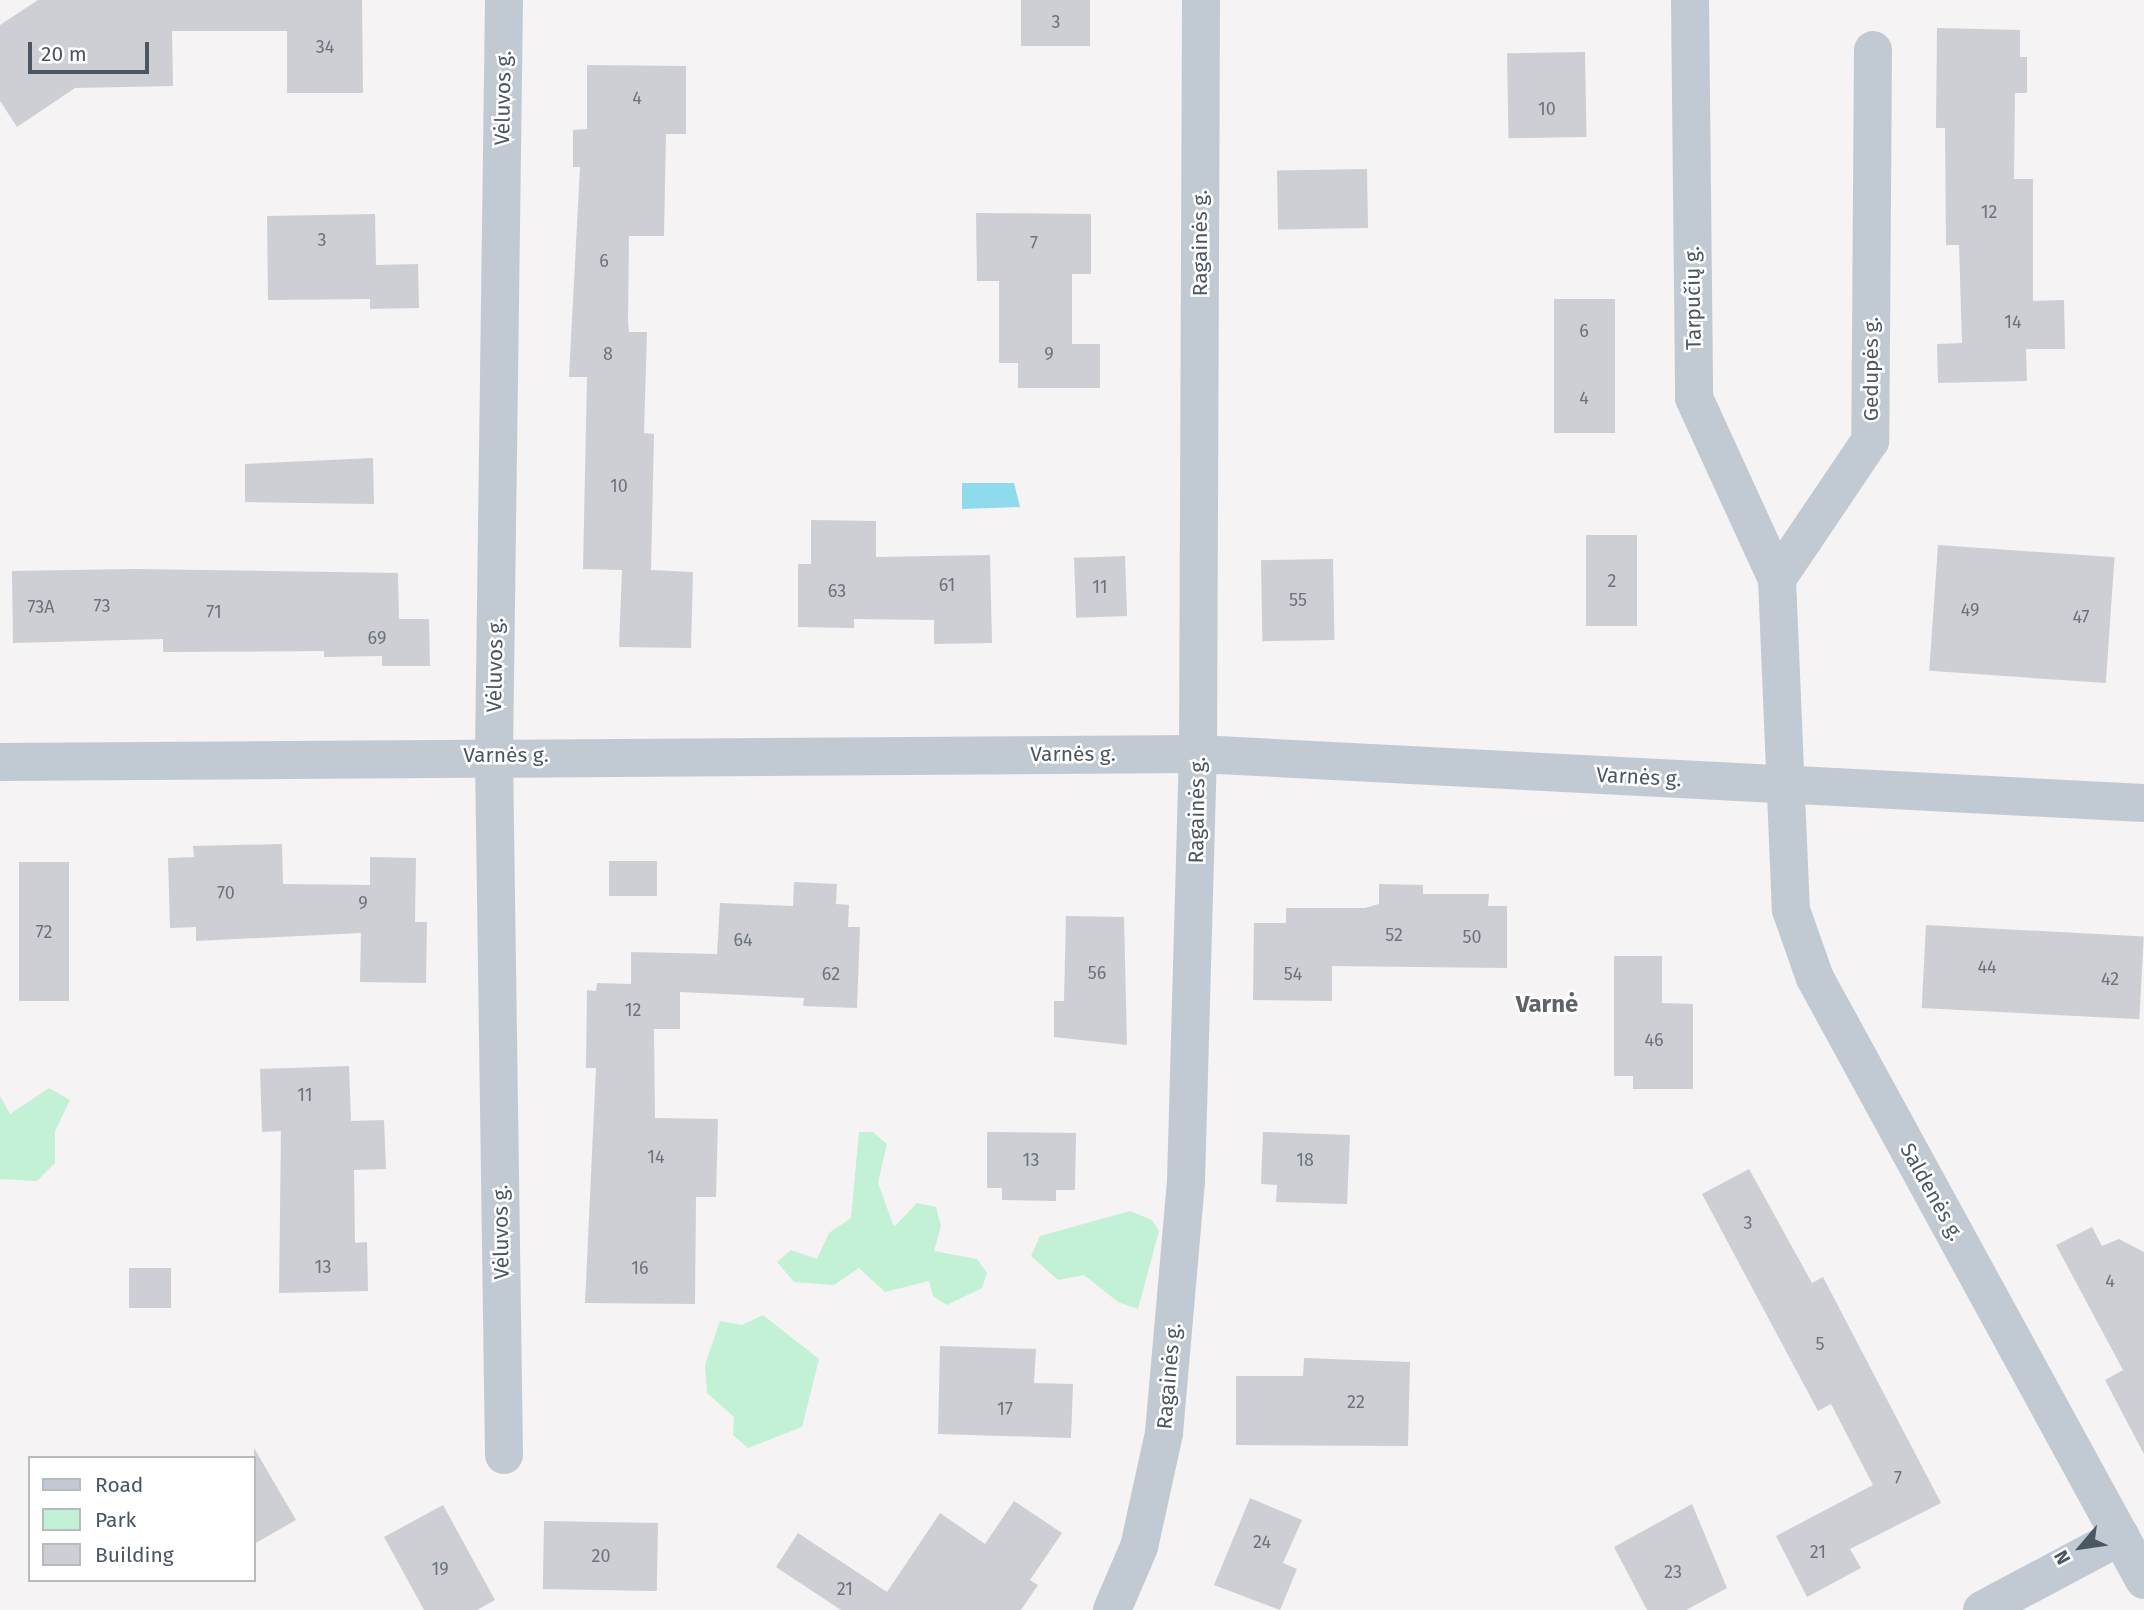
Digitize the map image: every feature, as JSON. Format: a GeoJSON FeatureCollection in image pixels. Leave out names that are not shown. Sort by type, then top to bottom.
{"type":"FeatureCollection","features":[{"type":"Feature","properties":{"kind":"street","name":"Vėluvos g."},"geometry":{"type":"LineString","coordinates":[[504,0],[494,754],[504,1455]]}},
{"type":"Feature","properties":{"kind":"street","name":"Ragainės g."},"geometry":{"type":"LineString","coordinates":[[1112,1610],[1139,1547],[1164,1433],[1186,1181],[1198,754],[1201,0]]}},
{"type":"Feature","properties":{"kind":"street","name":"Tarpučių g."},"geometry":{"type":"LineString","coordinates":[[1690,0],[1694,398],[1777,579]]}},
{"type":"Feature","properties":{"kind":"street","name":"Gedupės g."},"geometry":{"type":"LineString","coordinates":[[1777,579],[1870,441],[1873,50]]}},
{"type":"Feature","properties":{"kind":"street"},"geometry":{"type":"LineString","coordinates":[[1777,579],[1782,785]]}},
{"type":"Feature","properties":{"kind":"street","name":"Varnės g."},"geometry":{"type":"LineString","coordinates":[[0,762],[494,754],[1198,754],[2144,803]]}},
{"type":"Feature","properties":{"kind":"street","name":"Saldenės g."},"geometry":{"type":"LineString","coordinates":[[1782,785],[1791,910],[1811,968],[2136,1562]]}},
{"type":"Feature","properties":{"kind":"street"},"geometry":{"type":"LineString","coordinates":[[1982,1610],[2136,1562]]}},
{"type":"Feature","properties":{"kind":"green space"},"geometry":{"type":"Polygon","coordinates":[[[49,1088],[70,1100],[55,1131],[55,1163],[37,1181],[0,1179],[0,1096],[10,1114],[49,1088]]]}},
{"type":"Feature","properties":{"kind":"green space"},"geometry":{"type":"Polygon","coordinates":[[[859,1132],[873,1132],[887,1144],[878,1183],[894,1227],[917,1203],[936,1207],[941,1226],[934,1251],[977,1259],[987,1273],[982,1288],[947,1305],[933,1296],[929,1281],[885,1292],[859,1268],[834,1285],[794,1282],[777,1262],[791,1250],[817,1259],[829,1233],[851,1218],[859,1132]]]}},
{"type":"Feature","properties":{"kind":"green space"},"geometry":{"type":"Polygon","coordinates":[[[1130,1211],[1152,1220],[1159,1231],[1138,1309],[1118,1302],[1084,1275],[1058,1280],[1031,1256],[1040,1236],[1130,1211]]]}},
{"type":"Feature","properties":{"kind":"green space"},"geometry":{"type":"Polygon","coordinates":[[[763,1315],[819,1359],[802,1427],[748,1448],[733,1435],[734,1417],[707,1393],[705,1365],[720,1321],[742,1325],[763,1315]]]}},
{"type":"Feature","properties":{"kind":"water"},"geometry":{"type":"Polygon","coordinates":[[[962,483],[1014,483],[1020,507],[962,509],[962,483]]]}},
{"type":"Feature","properties":{"kind":"building"},"geometry":{"type":"Polygon","coordinates":[[[38,0],[362,0],[363,93],[287,93],[287,31],[172,31],[173,86],[75,88],[17,127],[0,101],[0,25],[38,0]]]}},
{"type":"Feature","properties":{"kind":"building"},"geometry":{"type":"Polygon","coordinates":[[[1021,0],[1090,0],[1090,46],[1021,46],[1021,0]]]}},
{"type":"Feature","properties":{"kind":"building"},"geometry":{"type":"Polygon","coordinates":[[[1937,28],[2020,30],[2020,57],[2027,57],[2027,93],[2015,93],[2014,179],[2033,179],[2033,301],[2064,300],[2065,349],[2026,349],[2027,381],[1938,383],[1937,344],[1962,343],[1959,245],[1946,245],[1945,128],[1936,128],[1937,28]]]}},
{"type":"Feature","properties":{"kind":"building"},"geometry":{"type":"Polygon","coordinates":[[[1585,52],[1586,137],[1508,138],[1507,53],[1585,52]]]}},
{"type":"Feature","properties":{"kind":"building"},"geometry":{"type":"Polygon","coordinates":[[[587,65],[686,66],[686,134],[666,134],[664,236],[629,236],[628,321],[629,332],[647,332],[644,433],[654,434],[651,570],[693,572],[691,648],[619,647],[622,570],[583,569],[587,377],[569,377],[580,167],[573,167],[573,130],[587,129],[587,65]]]}},
{"type":"Feature","properties":{"kind":"building"},"geometry":{"type":"Polygon","coordinates":[[[1367,169],[1368,228],[1278,230],[1277,171],[1367,169]]]}},
{"type":"Feature","properties":{"kind":"building"},"geometry":{"type":"Polygon","coordinates":[[[976,213],[1091,214],[1091,274],[1072,274],[1072,344],[1100,344],[1100,388],[1018,388],[1018,363],[999,363],[999,281],[977,281],[976,213]]]}},
{"type":"Feature","properties":{"kind":"building"},"geometry":{"type":"Polygon","coordinates":[[[375,214],[376,265],[418,264],[419,308],[370,309],[370,299],[268,300],[267,216],[375,214]]]}},
{"type":"Feature","properties":{"kind":"building"},"geometry":{"type":"Polygon","coordinates":[[[1554,299],[1615,299],[1615,433],[1554,433],[1554,299]]]}},
{"type":"Feature","properties":{"kind":"building"},"geometry":{"type":"Polygon","coordinates":[[[373,458],[374,504],[245,502],[245,464],[373,458]]]}},
{"type":"Feature","properties":{"kind":"building"},"geometry":{"type":"Polygon","coordinates":[[[811,520],[876,521],[876,557],[990,555],[992,643],[934,644],[934,620],[854,619],[854,628],[798,627],[798,564],[811,564],[811,520]]]}},
{"type":"Feature","properties":{"kind":"building"},"geometry":{"type":"Polygon","coordinates":[[[1586,535],[1637,535],[1637,626],[1586,626],[1586,535]]]}},
{"type":"Feature","properties":{"kind":"building"},"geometry":{"type":"Polygon","coordinates":[[[1938,545],[2115,557],[2106,683],[1929,671],[1938,545]]]}},
{"type":"Feature","properties":{"kind":"building"},"geometry":{"type":"Polygon","coordinates":[[[1125,556],[1127,616],[1076,618],[1074,558],[1125,556]]]}},
{"type":"Feature","properties":{"kind":"building"},"geometry":{"type":"Polygon","coordinates":[[[1333,559],[1334,640],[1262,641],[1261,560],[1333,559]]]}},
{"type":"Feature","properties":{"kind":"building"},"geometry":{"type":"Polygon","coordinates":[[[134,569],[398,573],[399,619],[429,619],[430,666],[382,666],[382,656],[324,657],[324,651],[163,652],[163,639],[13,643],[12,571],[134,569]]]}},
{"type":"Feature","properties":{"kind":"building"},"geometry":{"type":"Polygon","coordinates":[[[282,844],[283,884],[370,885],[370,857],[416,858],[415,922],[427,922],[426,983],[360,982],[361,933],[196,941],[196,927],[170,928],[168,858],[194,857],[193,846],[282,844]]]}},
{"type":"Feature","properties":{"kind":"building"},"geometry":{"type":"Polygon","coordinates":[[[609,861],[657,861],[657,896],[609,896],[609,861]]]}},
{"type":"Feature","properties":{"kind":"building"},"geometry":{"type":"Polygon","coordinates":[[[19,862],[69,862],[69,1001],[19,1001],[19,862]]]}},
{"type":"Feature","properties":{"kind":"building"},"geometry":{"type":"Polygon","coordinates":[[[794,882],[837,884],[836,904],[849,905],[848,927],[860,927],[857,1008],[803,1006],[804,998],[680,992],[680,1029],[654,1029],[655,1118],[718,1119],[716,1197],[696,1197],[695,1304],[585,1303],[596,1068],[586,1068],[587,990],[596,991],[597,983],[631,984],[631,952],[717,954],[720,903],[793,906],[794,882]]]}},
{"type":"Feature","properties":{"kind":"building"},"geometry":{"type":"Polygon","coordinates":[[[1379,884],[1423,885],[1423,894],[1489,894],[1488,906],[1507,906],[1507,968],[1332,966],[1332,1001],[1253,1000],[1254,923],[1286,923],[1286,908],[1365,908],[1379,904],[1379,884]]]}},
{"type":"Feature","properties":{"kind":"building"},"geometry":{"type":"Polygon","coordinates":[[[1066,916],[1124,917],[1127,1045],[1054,1037],[1054,1001],[1064,1001],[1066,916]]]}},
{"type":"Feature","properties":{"kind":"building"},"geometry":{"type":"Polygon","coordinates":[[[1926,925],[2144,936],[2139,1019],[1922,1008],[1926,925]]]}},
{"type":"Feature","properties":{"kind":"building"},"geometry":{"type":"Polygon","coordinates":[[[1614,956],[1662,956],[1662,1003],[1693,1004],[1693,1089],[1633,1089],[1633,1076],[1614,1076],[1614,956]]]}},
{"type":"Feature","properties":{"kind":"building"},"geometry":{"type":"Polygon","coordinates":[[[349,1066],[351,1121],[384,1120],[386,1169],[354,1170],[355,1243],[367,1242],[368,1291],[279,1293],[281,1131],[262,1132],[260,1069],[349,1066]]]}},
{"type":"Feature","properties":{"kind":"building"},"geometry":{"type":"Polygon","coordinates":[[[987,1132],[1076,1133],[1075,1190],[1056,1190],[1056,1201],[1002,1200],[1002,1188],[987,1188],[987,1132]]]}},
{"type":"Feature","properties":{"kind":"building"},"geometry":{"type":"Polygon","coordinates":[[[1263,1132],[1350,1135],[1347,1204],[1276,1202],[1277,1185],[1261,1184],[1263,1132]]]}},
{"type":"Feature","properties":{"kind":"building"},"geometry":{"type":"Polygon","coordinates":[[[1749,1169],[1812,1283],[1823,1277],[1941,1503],[1850,1549],[1861,1568],[1807,1597],[1776,1536],[1873,1485],[1831,1404],[1818,1411],[1702,1194],[1749,1169]]]}},
{"type":"Feature","properties":{"kind":"building"},"geometry":{"type":"Polygon","coordinates":[[[2092,1227],[2102,1246],[2119,1239],[2144,1252],[2144,1454],[2105,1380],[2123,1370],[2056,1245],[2092,1227]]]}},
{"type":"Feature","properties":{"kind":"building"},"geometry":{"type":"Polygon","coordinates":[[[129,1268],[171,1268],[171,1308],[129,1308],[129,1268]]]}},
{"type":"Feature","properties":{"kind":"building"},"geometry":{"type":"Polygon","coordinates":[[[940,1346],[1036,1349],[1034,1383],[1073,1384],[1071,1438],[938,1434],[940,1346]]]}},
{"type":"Feature","properties":{"kind":"building"},"geometry":{"type":"Polygon","coordinates":[[[1304,1358],[1410,1362],[1408,1446],[1236,1445],[1236,1376],[1303,1376],[1304,1358]]]}},
{"type":"Feature","properties":{"kind":"building"},"geometry":{"type":"Polygon","coordinates":[[[254,1448],[296,1520],[256,1543],[256,1456],[254,1448]]]}},
{"type":"Feature","properties":{"kind":"building"},"geometry":{"type":"Polygon","coordinates":[[[1250,1498],[1302,1520],[1283,1563],[1297,1569],[1280,1610],[1214,1585],[1250,1498]]]}},
{"type":"Feature","properties":{"kind":"building"},"geometry":{"type":"Polygon","coordinates":[[[1014,1501],[1062,1533],[1030,1580],[1038,1585],[1021,1610],[841,1610],[776,1567],[798,1533],[887,1592],[940,1513],[985,1544],[1014,1501]]]}},
{"type":"Feature","properties":{"kind":"building"},"geometry":{"type":"Polygon","coordinates":[[[1692,1504],[1727,1588],[1686,1610],[1647,1610],[1614,1547],[1692,1504]]]}},
{"type":"Feature","properties":{"kind":"building"},"geometry":{"type":"Polygon","coordinates":[[[443,1505],[495,1600],[477,1610],[424,1610],[384,1537],[443,1505]]]}},
{"type":"Feature","properties":{"kind":"building"},"geometry":{"type":"Polygon","coordinates":[[[544,1521],[658,1523],[657,1591],[543,1589],[544,1521]]]}},
{"type":"Feature","properties":{"kind":"district","name":"Varnė"},"geometry":{"type":"Point","coordinates":[1547,1005]}}]}
